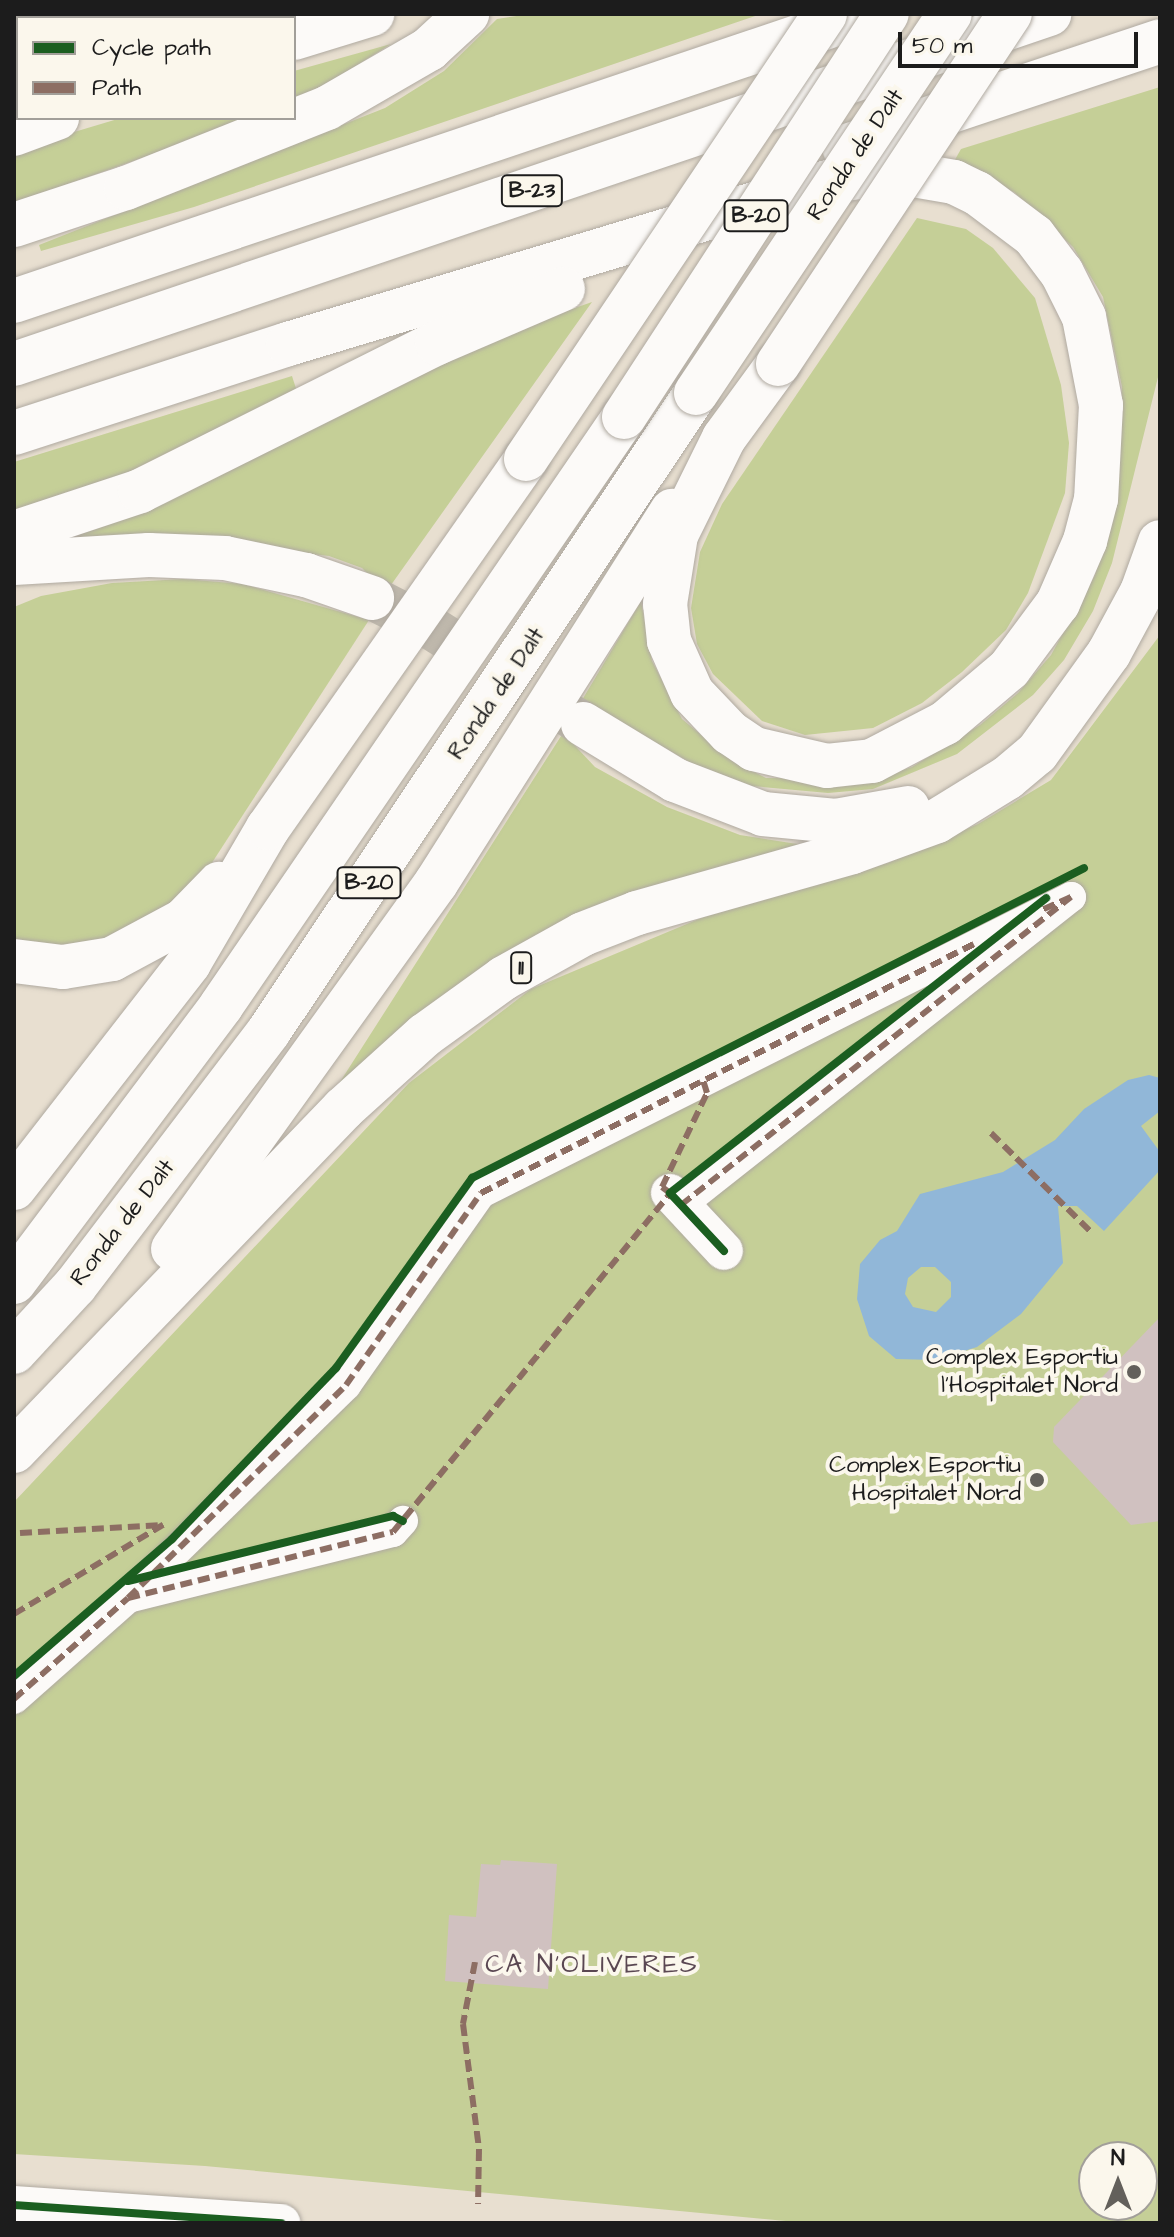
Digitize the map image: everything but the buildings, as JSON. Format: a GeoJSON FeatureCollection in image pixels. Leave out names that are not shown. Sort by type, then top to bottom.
{"type":"FeatureCollection","features":[{"type":"Feature","properties":{"kind":"main road"},"geometry":{"type":"LineString","coordinates":[[296,37],[372,14]]}},
{"type":"Feature","properties":{"kind":"main road"},"geometry":{"type":"LineString","coordinates":[[14,225],[126,188],[327,108],[429,49],[467,14]]}},
{"type":"Feature","properties":{"kind":"main road"},"geometry":{"type":"LineString","coordinates":[[14,1188],[189,963],[268,828],[526,459],[825,14]]}},
{"type":"Feature","properties":{"kind":"main road","name":"B-23"},"geometry":{"type":"LineString","coordinates":[[14,301],[866,14]]}},
{"type":"Feature","properties":{"kind":"main road","name":"Ronda de Dalt"},"geometry":{"type":"LineString","coordinates":[[14,1282],[221,1006],[624,417],[887,14]]}},
{"type":"Feature","properties":{"kind":"main road","name":"Ronda de Dalt"},"geometry":{"type":"LineString","coordinates":[[14,1352],[75,1286],[269,1031],[950,14]]}},
{"type":"Feature","properties":{"kind":"main road"},"geometry":{"type":"LineString","coordinates":[[14,1451],[72,1386],[305,1071],[427,895],[649,543],[778,364],[1010,14]]}},
{"type":"Feature","properties":{"kind":"main road","name":"B-23"},"geometry":{"type":"LineString","coordinates":[[14,364],[1049,14]]}},
{"type":"Feature","properties":{"kind":"main road"},"geometry":{"type":"LineString","coordinates":[[288,344],[552,245],[1160,41]]}},
{"type":"Feature","properties":{"kind":"main road"},"geometry":{"type":"LineString","coordinates":[[14,134],[52,120]]}},
{"type":"Feature","properties":{"kind":"main road"},"geometry":{"type":"LineString","coordinates":[[14,433],[288,344],[866,174],[896,172],[954,182],[1001,211],[1048,253],[1084,317],[1098,375],[1100,468],[1092,519],[1058,603],[1009,669],[968,706],[894,752],[872,761],[827,766],[754,749],[708,713],[680,672],[665,604],[676,535],[724,438]]}},
{"type":"Feature","properties":{"kind":"main road"},"geometry":{"type":"LineString","coordinates":[[14,533],[140,491],[437,343],[584,281],[859,197],[909,193],[1001,211]]}},
{"type":"Feature","properties":{"kind":"main road"},"geometry":{"type":"LineString","coordinates":[[583,724],[675,780],[736,806],[801,820],[836,821],[888,814],[943,794],[1013,752],[1066,712],[1127,624],[1160,542]]}},
{"type":"Feature","properties":{"kind":"main road"},"geometry":{"type":"LineString","coordinates":[[14,563],[104,558],[225,558],[306,575],[372,598]]}},
{"type":"Feature","properties":{"kind":"main road"},"geometry":{"type":"LineString","coordinates":[[14,581],[104,558]]}},
{"type":"Feature","properties":{"kind":"main road","name":"11"},"geometry":{"type":"LineString","coordinates":[[72,1386],[343,1109],[425,1035],[504,978],[583,934],[637,913],[852,852],[937,821],[1037,753],[1066,712]]}},
{"type":"Feature","properties":{"kind":"main road"},"geometry":{"type":"LineString","coordinates":[[14,961],[63,967],[112,959],[153,940],[192,912],[268,828]]}},
{"type":"Feature","properties":{"kind":"street"},"geometry":{"type":"LineString","coordinates":[[14,1699],[128,1598],[346,1385],[481,1193],[1071,897],[676,1199],[724,1251]]}},
{"type":"Feature","properties":{"kind":"street"},"geometry":{"type":"LineString","coordinates":[[128,1598],[393,1532],[403,1521]]}},
{"type":"Feature","properties":{"kind":"street"},"geometry":{"type":"LineString","coordinates":[[14,2205],[190,2222],[281,2223]]}},
{"type":"Feature","properties":{"kind":"green space"},"geometry":{"type":"Polygon","coordinates":[[[530,14],[761,14],[194,207],[41,251],[39,245],[385,108],[444,71],[497,19],[530,14]]]}},
{"type":"Feature","properties":{"kind":"green space"},"geometry":{"type":"Polygon","coordinates":[[[391,44],[322,87],[296,99],[296,70],[391,44]]]}},
{"type":"Feature","properties":{"kind":"green space"},"geometry":{"type":"Polygon","coordinates":[[[1160,87],[1160,369],[1112,563],[1093,611],[1064,660],[1033,695],[957,754],[873,789],[828,793],[752,786],[691,763],[582,700],[641,601],[652,661],[682,719],[731,760],[766,778],[876,779],[912,767],[980,725],[1018,693],[1051,655],[1095,575],[1118,486],[1122,387],[1103,297],[1073,247],[1014,192],[952,165],[961,149],[1160,87]]]}},
{"type":"Feature","properties":{"kind":"green space"},"geometry":{"type":"Polygon","coordinates":[[[114,120],[249,120],[14,203],[14,150],[114,120]]]}},
{"type":"Feature","properties":{"kind":"green space"},"geometry":{"type":"Polygon","coordinates":[[[917,218],[966,229],[993,248],[1035,298],[1061,385],[1069,443],[1065,493],[1028,593],[1006,630],[962,672],[922,703],[873,728],[805,735],[762,721],[713,674],[697,644],[691,608],[700,552],[722,504],[917,218]]]}},
{"type":"Feature","properties":{"kind":"green space"},"geometry":{"type":"Polygon","coordinates":[[[592,302],[386,592],[362,568],[329,556],[192,540],[81,544],[79,534],[501,334],[592,302]]]}},
{"type":"Feature","properties":{"kind":"green space"},"geometry":{"type":"Polygon","coordinates":[[[292,376],[299,398],[120,483],[14,520],[14,462],[292,376]]]}},
{"type":"Feature","properties":{"kind":"green space"},"geometry":{"type":"Polygon","coordinates":[[[183,579],[243,584],[369,620],[195,889],[101,941],[64,948],[14,944],[14,607],[41,596],[112,583],[183,579]]]}},
{"type":"Feature","properties":{"kind":"green space"},"geometry":{"type":"Polygon","coordinates":[[[1160,635],[1160,2223],[807,2223],[205,2166],[14,2154],[14,1502],[409,1083],[531,989],[742,901],[888,863],[978,824],[1051,780],[1160,635]]]}},
{"type":"Feature","properties":{"kind":"green space"},"geometry":{"type":"Polygon","coordinates":[[[563,733],[595,767],[667,807],[740,835],[810,846],[604,908],[331,1096],[563,733]]]}},
{"type":"Feature","properties":{"kind":"water"},"geometry":{"type":"Polygon","coordinates":[[[1149,1075],[1160,1078],[1160,1111],[1141,1126],[1160,1152],[1160,1170],[1104,1231],[1077,1206],[1058,1206],[1063,1263],[1021,1314],[977,1347],[935,1360],[896,1359],[869,1336],[857,1299],[860,1264],[880,1240],[897,1231],[920,1194],[1003,1172],[1055,1140],[1084,1109],[1128,1080],[1149,1075]],[[921,1267],[908,1278],[905,1294],[913,1307],[936,1312],[951,1297],[951,1282],[935,1267],[921,1267]]]}},
{"type":"Feature","properties":{"kind":"tunnel"},"geometry":{"type":"LineString","coordinates":[[372,598],[433,629],[583,724]]}},
{"type":"Feature","properties":{"kind":"marked path"},"geometry":{"type":"LineString","coordinates":[[681,1205],[1071,897],[1040,911]]}},
{"type":"Feature","properties":{"kind":"marked path"},"geometry":{"type":"LineString","coordinates":[[128,1598],[346,1385],[481,1193],[976,943]]}},
{"type":"Feature","properties":{"kind":"marked path"},"geometry":{"type":"LineString","coordinates":[[14,1699],[128,1598],[393,1532],[670,1193],[662,1187],[707,1093],[703,1080]]}},
{"type":"Feature","properties":{"kind":"marked path"},"geometry":{"type":"LineString","coordinates":[[991,1133],[1092,1233]]}},
{"type":"Feature","properties":{"kind":"marked path"},"geometry":{"type":"LineString","coordinates":[[20,1533],[163,1525]]}},
{"type":"Feature","properties":{"kind":"marked path"},"geometry":{"type":"LineString","coordinates":[[14,1614],[163,1525]]}},
{"type":"Feature","properties":{"kind":"marked path"},"geometry":{"type":"LineString","coordinates":[[475,1962],[463,2024],[479,2149],[478,2204]]}},
{"type":"Feature","properties":{"kind":"cycle path"},"geometry":{"type":"LineString","coordinates":[[14,1676],[172,1539],[336,1368],[472,1178],[1084,868]]}},
{"type":"Feature","properties":{"kind":"cycle path"},"geometry":{"type":"LineString","coordinates":[[724,1251],[670,1193],[1046,898]]}},
{"type":"Feature","properties":{"kind":"cycle path"},"geometry":{"type":"LineString","coordinates":[[128,1581],[393,1516],[403,1521]]}},
{"type":"Feature","properties":{"kind":"cycle path"},"geometry":{"type":"LineString","coordinates":[[14,2205],[281,2223]]}},
{"type":"Feature","properties":{"kind":"place","name":"Complex Esportiu l'Hospitalet Nord"},"geometry":{"type":"Point","coordinates":[1134,1372]}},
{"type":"Feature","properties":{"kind":"place","name":"Complex Esportiu Hospitalet Nord"},"geometry":{"type":"Point","coordinates":[1037,1480]}},
{"type":"Feature","properties":{"kind":"district","name":"CA N'OLIVERES"},"geometry":{"type":"Point","coordinates":[592,1965]}}]}
